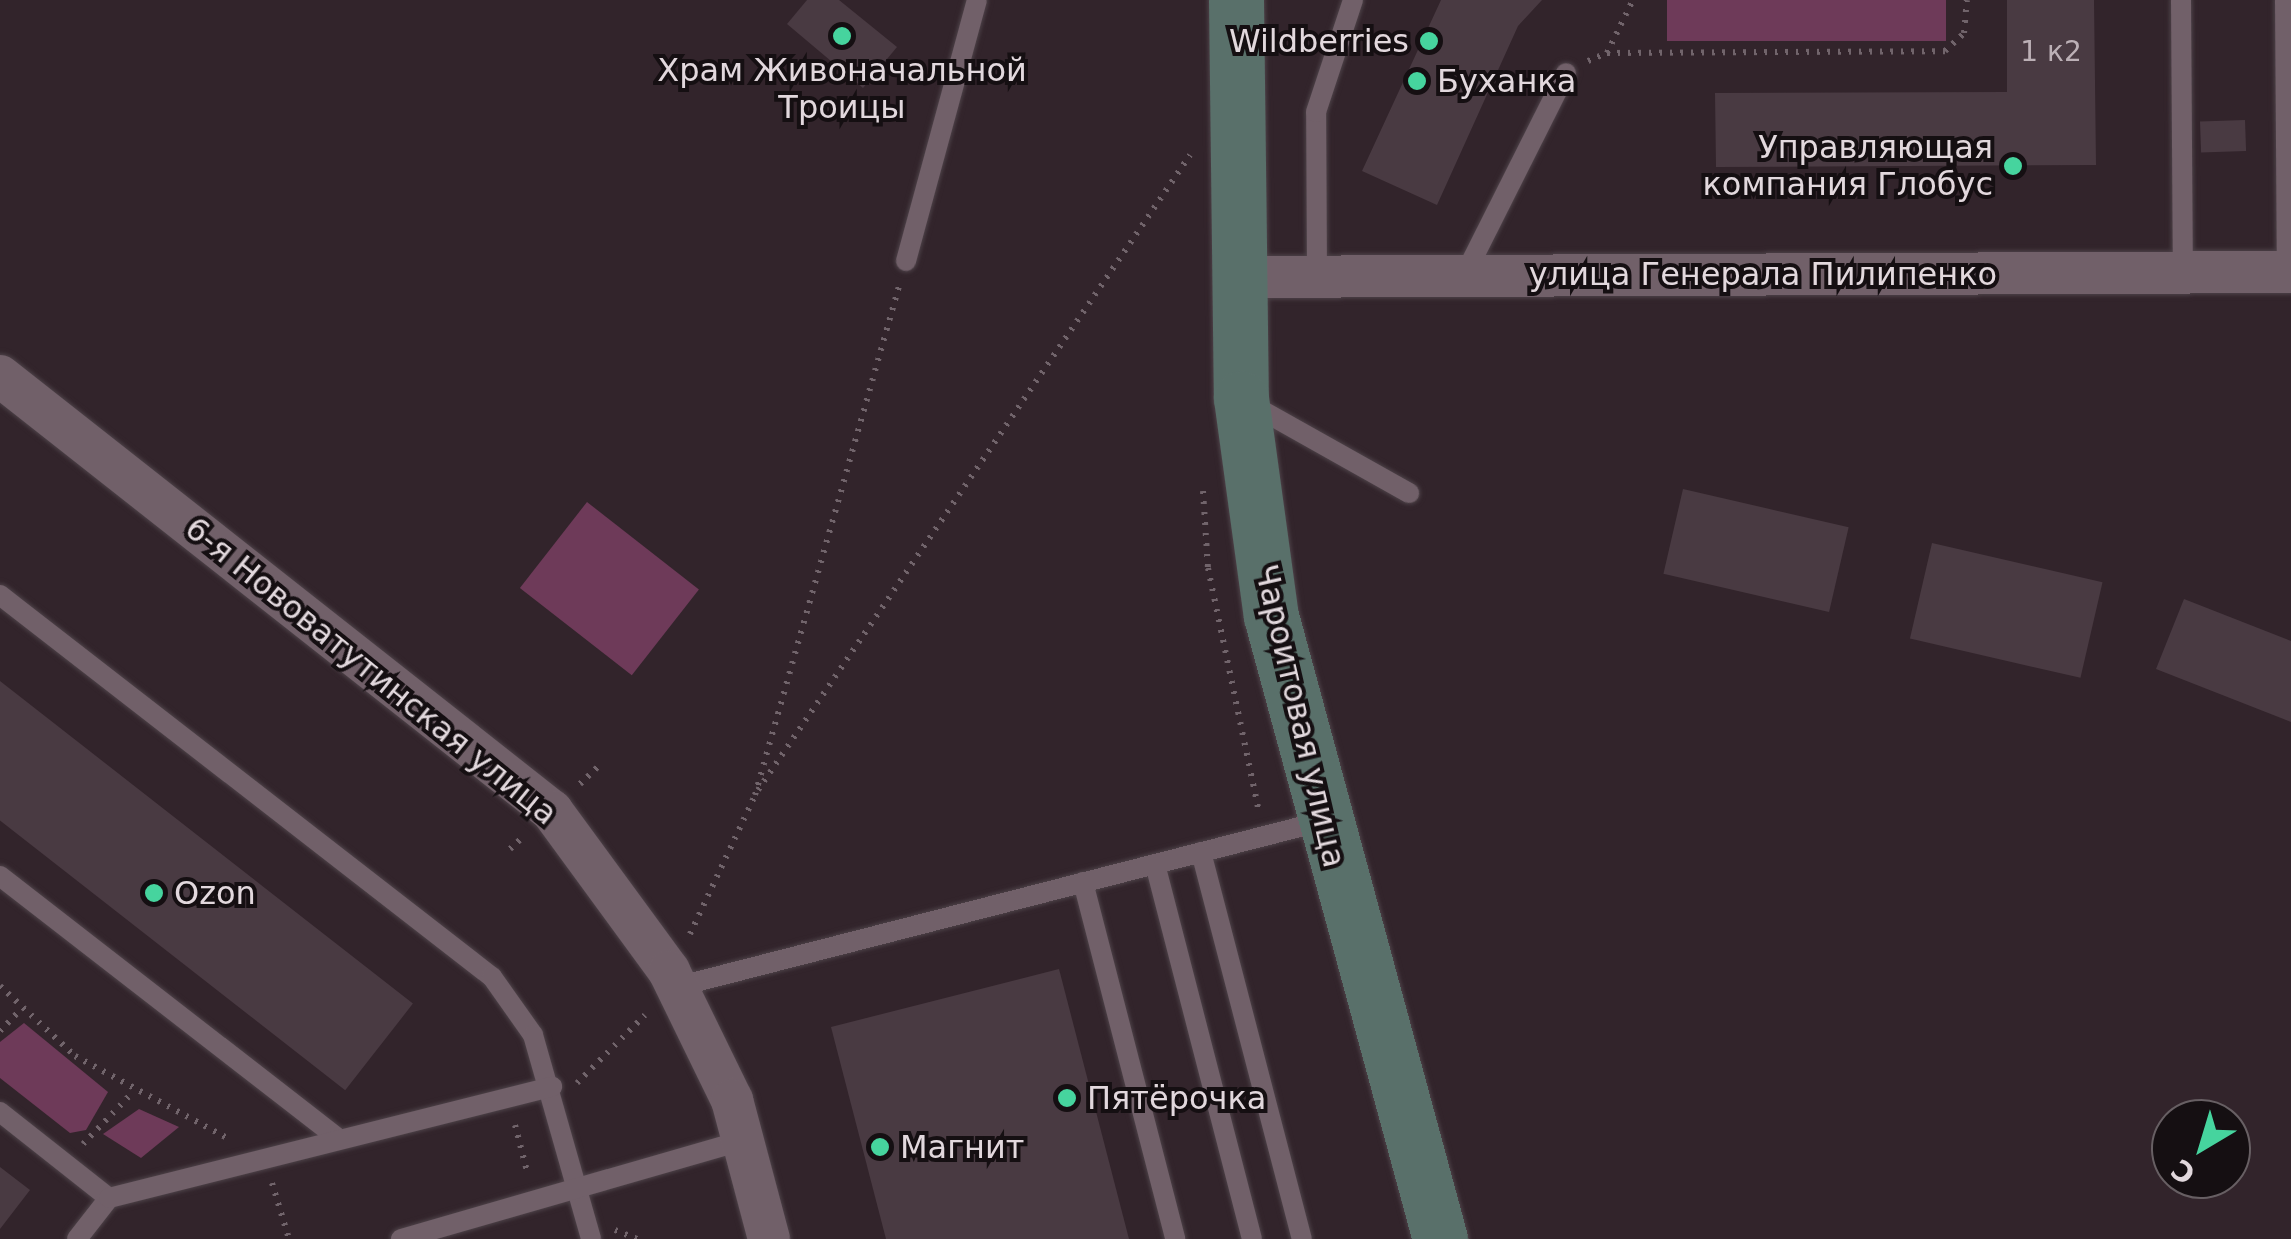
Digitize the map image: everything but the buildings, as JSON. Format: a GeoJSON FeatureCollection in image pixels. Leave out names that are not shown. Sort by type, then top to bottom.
{"type":"FeatureCollection","features":[{"type":"Feature","properties":{"kind":"street","name":"Чароитовая улица"},"geometry":{"type":"LineString","coordinates":[[1236,0],[1236,277],[1241,398],[1271,616],[1322,820],[1440,1239]]}},
{"type":"Feature","properties":{"kind":"street","name":"улица Генерала Пилипенко"},"geometry":{"type":"LineString","coordinates":[[1236,277],[2289,272]]}},
{"type":"Feature","properties":{"kind":"street","name":"6-я Нововатутинская улица"},"geometry":{"type":"LineString","coordinates":[[0,376],[552,811],[638,920],[676,987],[743,1140],[769,1239]]}},
{"type":"Feature","properties":{"kind":"lane"},"geometry":{"type":"LineString","coordinates":[[906,261],[977,0]]}},
{"type":"Feature","properties":{"kind":"lane"},"geometry":{"type":"LineString","coordinates":[[1317,276],[1316,112],[1353,0]]}},
{"type":"Feature","properties":{"kind":"lane"},"geometry":{"type":"LineString","coordinates":[[2181,0],[2183,272]]}},
{"type":"Feature","properties":{"kind":"lane"},"geometry":{"type":"LineString","coordinates":[[2285,0],[2289,272]]}},
{"type":"Feature","properties":{"kind":"lane"},"geometry":{"type":"LineString","coordinates":[[1464,276],[1566,74]]}},
{"type":"Feature","properties":{"kind":"lane"},"geometry":{"type":"LineString","coordinates":[[1241,398],[1409,493]]}},
{"type":"Feature","properties":{"kind":"lane"},"geometry":{"type":"LineString","coordinates":[[0,594],[492,977],[533,1036],[552,1088],[591,1239]]}},
{"type":"Feature","properties":{"kind":"lane"},"geometry":{"type":"LineString","coordinates":[[676,987],[1322,820]]}},
{"type":"Feature","properties":{"kind":"lane"},"geometry":{"type":"LineString","coordinates":[[1202,852],[1302,1239]]}},
{"type":"Feature","properties":{"kind":"lane"},"geometry":{"type":"LineString","coordinates":[[1155,864],[1252,1239]]}},
{"type":"Feature","properties":{"kind":"lane"},"geometry":{"type":"LineString","coordinates":[[0,876],[340,1140]]}},
{"type":"Feature","properties":{"kind":"lane"},"geometry":{"type":"LineString","coordinates":[[1083,882],[1175,1239]]}},
{"type":"Feature","properties":{"kind":"lane"},"geometry":{"type":"LineString","coordinates":[[77,1239],[110,1198],[552,1088]]}},
{"type":"Feature","properties":{"kind":"lane"},"geometry":{"type":"LineString","coordinates":[[0,1112],[110,1198]]}},
{"type":"Feature","properties":{"kind":"lane"},"geometry":{"type":"LineString","coordinates":[[400,1239],[533,1196],[743,1140]]}},
{"type":"Feature","properties":{"kind":"path"},"geometry":{"type":"LineString","coordinates":[[1633,0],[1607,53],[1945,51],[1964,33],[1967,0]]}},
{"type":"Feature","properties":{"kind":"path"},"geometry":{"type":"LineString","coordinates":[[755,795],[1196,146]]}},
{"type":"Feature","properties":{"kind":"path"},"geometry":{"type":"LineString","coordinates":[[708,901],[755,795],[906,261]]}},
{"type":"Feature","properties":{"kind":"path"},"geometry":{"type":"LineString","coordinates":[[0,986],[21,1009],[133,1092],[264,1159],[289,1239]]}},
{"type":"Feature","properties":{"kind":"path"},"geometry":{"type":"LineString","coordinates":[[0,1031],[21,1009]]}},
{"type":"Feature","properties":{"kind":"path"},"geometry":{"type":"LineString","coordinates":[[552,1088],[580,1082],[633,1035]]}},
{"type":"Feature","properties":{"kind":"path"},"geometry":{"type":"LineString","coordinates":[[64,1163],[133,1092]]}},
{"type":"Feature","properties":{"kind":"path"},"geometry":{"type":"LineString","coordinates":[[508,1098],[533,1196]]}},
{"type":"Feature","properties":{"kind":"shaded area"},"geometry":{"type":"Polygon","coordinates":[[[1667,0],[1946,0],[1946,41],[1667,41],[1667,0]]]}},
{"type":"Feature","properties":{"kind":"shaded area"},"geometry":{"type":"Polygon","coordinates":[[[587,502],[699,589],[632,675],[520,588],[587,502]]]}},
{"type":"Feature","properties":{"kind":"shaded area"},"geometry":{"type":"Polygon","coordinates":[[[24,1023],[108,1092],[86,1130],[70,1133],[0,1078],[0,1042],[24,1023]]]}},
{"type":"Feature","properties":{"kind":"shaded area"},"geometry":{"type":"Polygon","coordinates":[[[139,1109],[179,1127],[141,1158],[103,1134],[139,1109]]]}},
{"type":"Feature","properties":{"kind":"place","name":"Храм Живоначальной Троицы"},"geometry":{"type":"Point","coordinates":[842,36]}},
{"type":"Feature","properties":{"kind":"place","name":"Wildberries"},"geometry":{"type":"Point","coordinates":[1429,41]}},
{"type":"Feature","properties":{"kind":"place","name":"Буханка"},"geometry":{"type":"Point","coordinates":[1417,81]}},
{"type":"Feature","properties":{"kind":"place","name":"Управляющая компания Глобус"},"geometry":{"type":"Point","coordinates":[2013,166]}},
{"type":"Feature","properties":{"kind":"place","name":"Ozon"},"geometry":{"type":"Point","coordinates":[154,893]}},
{"type":"Feature","properties":{"kind":"place","name":"Пятёрочка"},"geometry":{"type":"Point","coordinates":[1067,1098]}},
{"type":"Feature","properties":{"kind":"place","name":"Магнит"},"geometry":{"type":"Point","coordinates":[880,1147]}}]}
